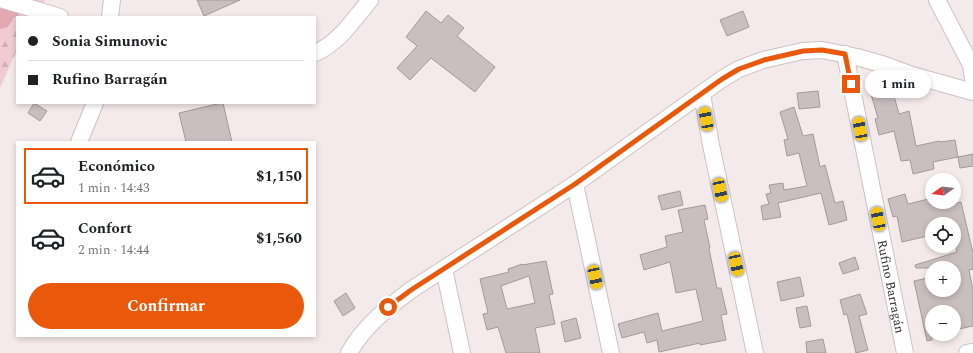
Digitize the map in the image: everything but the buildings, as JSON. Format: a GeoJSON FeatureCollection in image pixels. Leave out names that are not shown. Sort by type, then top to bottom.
{"type":"FeatureCollection","features":[{"type":"Feature","properties":{"kind":"street"},"geometry":{"type":"LineString","coordinates":[[4,0],[53,15]]}},
{"type":"Feature","properties":{"kind":"street"},"geometry":{"type":"LineString","coordinates":[[110,16],[112,0]]}},
{"type":"Feature","properties":{"kind":"street"},"geometry":{"type":"LineString","coordinates":[[316,53],[336,40],[370,0]]}},
{"type":"Feature","properties":{"kind":"street"},"geometry":{"type":"LineString","coordinates":[[937,0],[971,65],[973,78]]}},
{"type":"Feature","properties":{"kind":"street"},"geometry":{"type":"LineString","coordinates":[[349,353],[355,342],[369,325],[388,307],[411,290],[575,184],[722,79],[739,69],[764,60],[803,51],[822,50],[845,54],[885,65],[912,75],[973,92]]}},
{"type":"Feature","properties":{"kind":"street","name":"Rufino Barragán"},"geometry":{"type":"LineString","coordinates":[[845,54],[906,353]]}},
{"type":"Feature","properties":{"kind":"street"},"geometry":{"type":"LineString","coordinates":[[702,94],[711,145],[755,353]]}},
{"type":"Feature","properties":{"kind":"street"},"geometry":{"type":"LineString","coordinates":[[80,141],[95,104]]}},
{"type":"Feature","properties":{"kind":"street"},"geometry":{"type":"LineString","coordinates":[[575,184],[611,353]]}},
{"type":"Feature","properties":{"kind":"street"},"geometry":{"type":"LineString","coordinates":[[444,269],[462,353]]}},
{"type":"Feature","properties":{"kind":"street"},"geometry":{"type":"LineString","coordinates":[[967,353],[973,352]]}},
{"type":"Feature","properties":{"kind":"green space"},"geometry":{"type":"Polygon","coordinates":[[[0,0],[45,0],[35,16],[16,16],[16,52],[0,88],[0,0]]]}},
{"type":"Feature","properties":{"kind":"waterway"},"geometry":{"type":"LineString","coordinates":[[0,16],[8,0]]}},
{"type":"Feature","properties":{"kind":"route"},"geometry":{"type":"LineString","coordinates":[[388,307],[411,290],[575,184],[722,79],[739,69],[764,60],[803,51],[822,50],[845,54],[851,84]]}}]}
